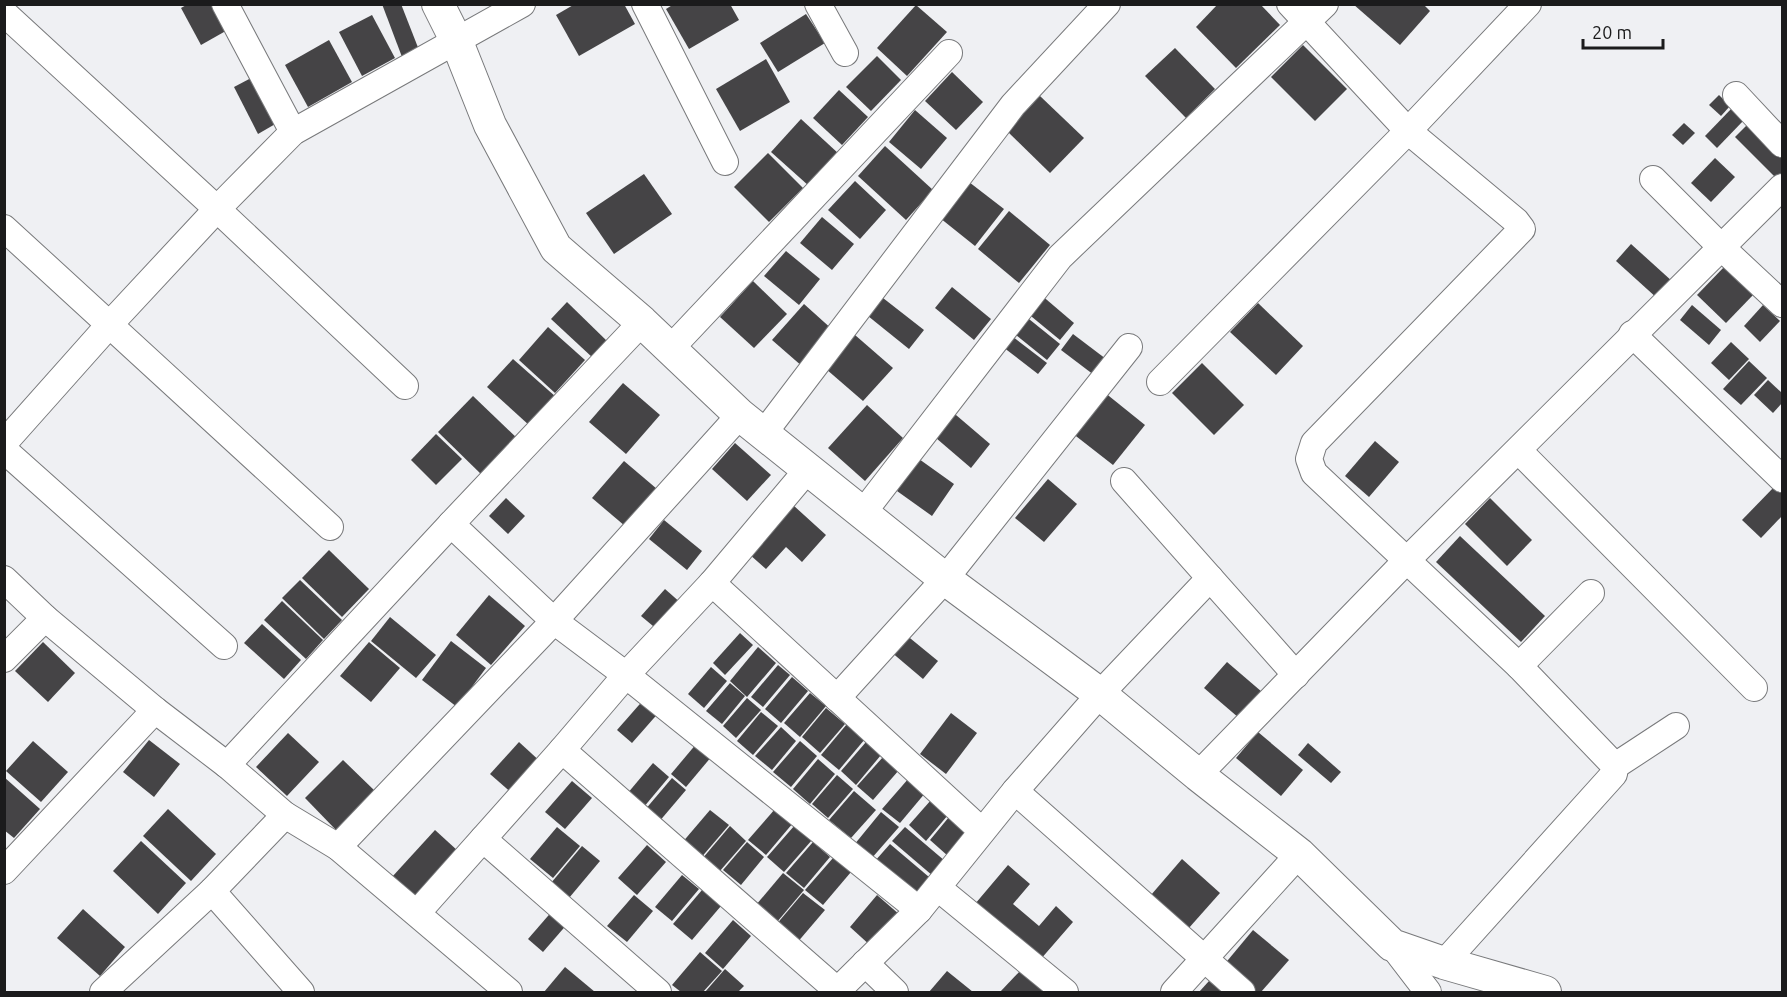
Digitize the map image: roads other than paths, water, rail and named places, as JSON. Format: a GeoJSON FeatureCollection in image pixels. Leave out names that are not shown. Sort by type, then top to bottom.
{"type":"FeatureCollection","features":[{"type":"Feature","properties":{"kind":"street"},"geometry":{"type":"LineString","coordinates":[[225,4],[293,132]]}},
{"type":"Feature","properties":{"kind":"street"},"geometry":{"type":"LineString","coordinates":[[438,4],[457,42],[490,125],[556,248],[642,322],[752,424],[862,514],[945,579],[1101,694],[1198,775],[1299,854],[1392,945],[1428,993]]}},
{"type":"Feature","properties":{"kind":"street"},"geometry":{"type":"LineString","coordinates":[[4,443],[110,324],[217,209],[293,132],[522,4]]}},
{"type":"Feature","properties":{"kind":"street"},"geometry":{"type":"LineString","coordinates":[[645,4],[725,162]]}},
{"type":"Feature","properties":{"kind":"street"},"geometry":{"type":"LineString","coordinates":[[819,4],[845,53]]}},
{"type":"Feature","properties":{"kind":"street"},"geometry":{"type":"LineString","coordinates":[[338,847],[554,621],[752,424],[1013,105],[1107,4]]}},
{"type":"Feature","properties":{"kind":"street"},"geometry":{"type":"LineString","coordinates":[[1290,4],[1316,14],[1408,131],[1516,221],[1522,229],[1314,443],[1309,459],[1314,473],[1519,666],[1615,765]]}},
{"type":"Feature","properties":{"kind":"street"},"geometry":{"type":"LineString","coordinates":[[1160,382],[1408,131],[1528,4]]}},
{"type":"Feature","properties":{"kind":"street"},"geometry":{"type":"LineString","coordinates":[[4,14],[217,209],[405,386]]}},
{"type":"Feature","properties":{"kind":"street"},"geometry":{"type":"LineString","coordinates":[[862,514],[1060,257],[1316,14]]}},
{"type":"Feature","properties":{"kind":"street"},"geometry":{"type":"LineString","coordinates":[[670,348],[949,53]]}},
{"type":"Feature","properties":{"kind":"street"},"geometry":{"type":"LineString","coordinates":[[1736,95],[1782,144]]}},
{"type":"Feature","properties":{"kind":"street"},"geometry":{"type":"LineString","coordinates":[[1653,179],[1782,304]]}},
{"type":"Feature","properties":{"kind":"street"},"geometry":{"type":"LineString","coordinates":[[1198,775],[1406,561],[1782,187]]}},
{"type":"Feature","properties":{"kind":"street"},"geometry":{"type":"LineString","coordinates":[[4,228],[330,527]]}},
{"type":"Feature","properties":{"kind":"street"},"geometry":{"type":"LineString","coordinates":[[227,765],[642,322]]}},
{"type":"Feature","properties":{"kind":"street"},"geometry":{"type":"LineString","coordinates":[[1632,334],[1782,479]]}},
{"type":"Feature","properties":{"kind":"street"},"geometry":{"type":"LineString","coordinates":[[837,698],[945,579],[1129,347]]}},
{"type":"Feature","properties":{"kind":"street"},"geometry":{"type":"LineString","coordinates":[[4,450],[224,646]]}},
{"type":"Feature","properties":{"kind":"street"},"geometry":{"type":"LineString","coordinates":[[1519,451],[1754,688]]}},
{"type":"Feature","properties":{"kind":"street"},"geometry":{"type":"LineString","coordinates":[[417,913],[626,675],[712,583],[808,469]]}},
{"type":"Feature","properties":{"kind":"street"},"geometry":{"type":"LineString","coordinates":[[1124,481],[1296,675]]}},
{"type":"Feature","properties":{"kind":"street"},"geometry":{"type":"LineString","coordinates":[[451,524],[554,621],[626,675],[919,910]]}},
{"type":"Feature","properties":{"kind":"street"},"geometry":{"type":"LineString","coordinates":[[562,750],[837,992],[919,910],[1015,791],[1101,694],[1210,578]]}},
{"type":"Feature","properties":{"kind":"street"},"geometry":{"type":"LineString","coordinates":[[4,579],[45,618],[155,710],[227,765],[285,815],[338,847],[509,993]]}},
{"type":"Feature","properties":{"kind":"street"},"geometry":{"type":"LineString","coordinates":[[712,583],[982,831]]}},
{"type":"Feature","properties":{"kind":"street"},"geometry":{"type":"LineString","coordinates":[[1519,666],[1591,592]]}},
{"type":"Feature","properties":{"kind":"street"},"geometry":{"type":"LineString","coordinates":[[4,659],[45,618]]}},
{"type":"Feature","properties":{"kind":"street"},"geometry":{"type":"LineString","coordinates":[[4,871],[155,710]]}},
{"type":"Feature","properties":{"kind":"street"},"geometry":{"type":"LineString","coordinates":[[1615,765],[1676,726]]}},
{"type":"Feature","properties":{"kind":"street"},"geometry":{"type":"LineString","coordinates":[[1444,963],[1614,774],[1615,765]]}},
{"type":"Feature","properties":{"kind":"street"},"geometry":{"type":"LineString","coordinates":[[1015,791],[1242,993]]}},
{"type":"Feature","properties":{"kind":"street"},"geometry":{"type":"LineString","coordinates":[[103,993],[212,891],[285,815]]}},
{"type":"Feature","properties":{"kind":"street"},"geometry":{"type":"LineString","coordinates":[[483,838],[658,993]]}},
{"type":"Feature","properties":{"kind":"street"},"geometry":{"type":"LineString","coordinates":[[1174,993],[1299,854]]}},
{"type":"Feature","properties":{"kind":"street"},"geometry":{"type":"LineString","coordinates":[[938,888],[1065,993]]}},
{"type":"Feature","properties":{"kind":"street"},"geometry":{"type":"LineString","coordinates":[[212,891],[301,993]]}},
{"type":"Feature","properties":{"kind":"street"},"geometry":{"type":"LineString","coordinates":[[1392,945],[1545,993]]}},
{"type":"Feature","properties":{"kind":"street"},"geometry":{"type":"LineString","coordinates":[[865,963],[895,993]]}}]}
